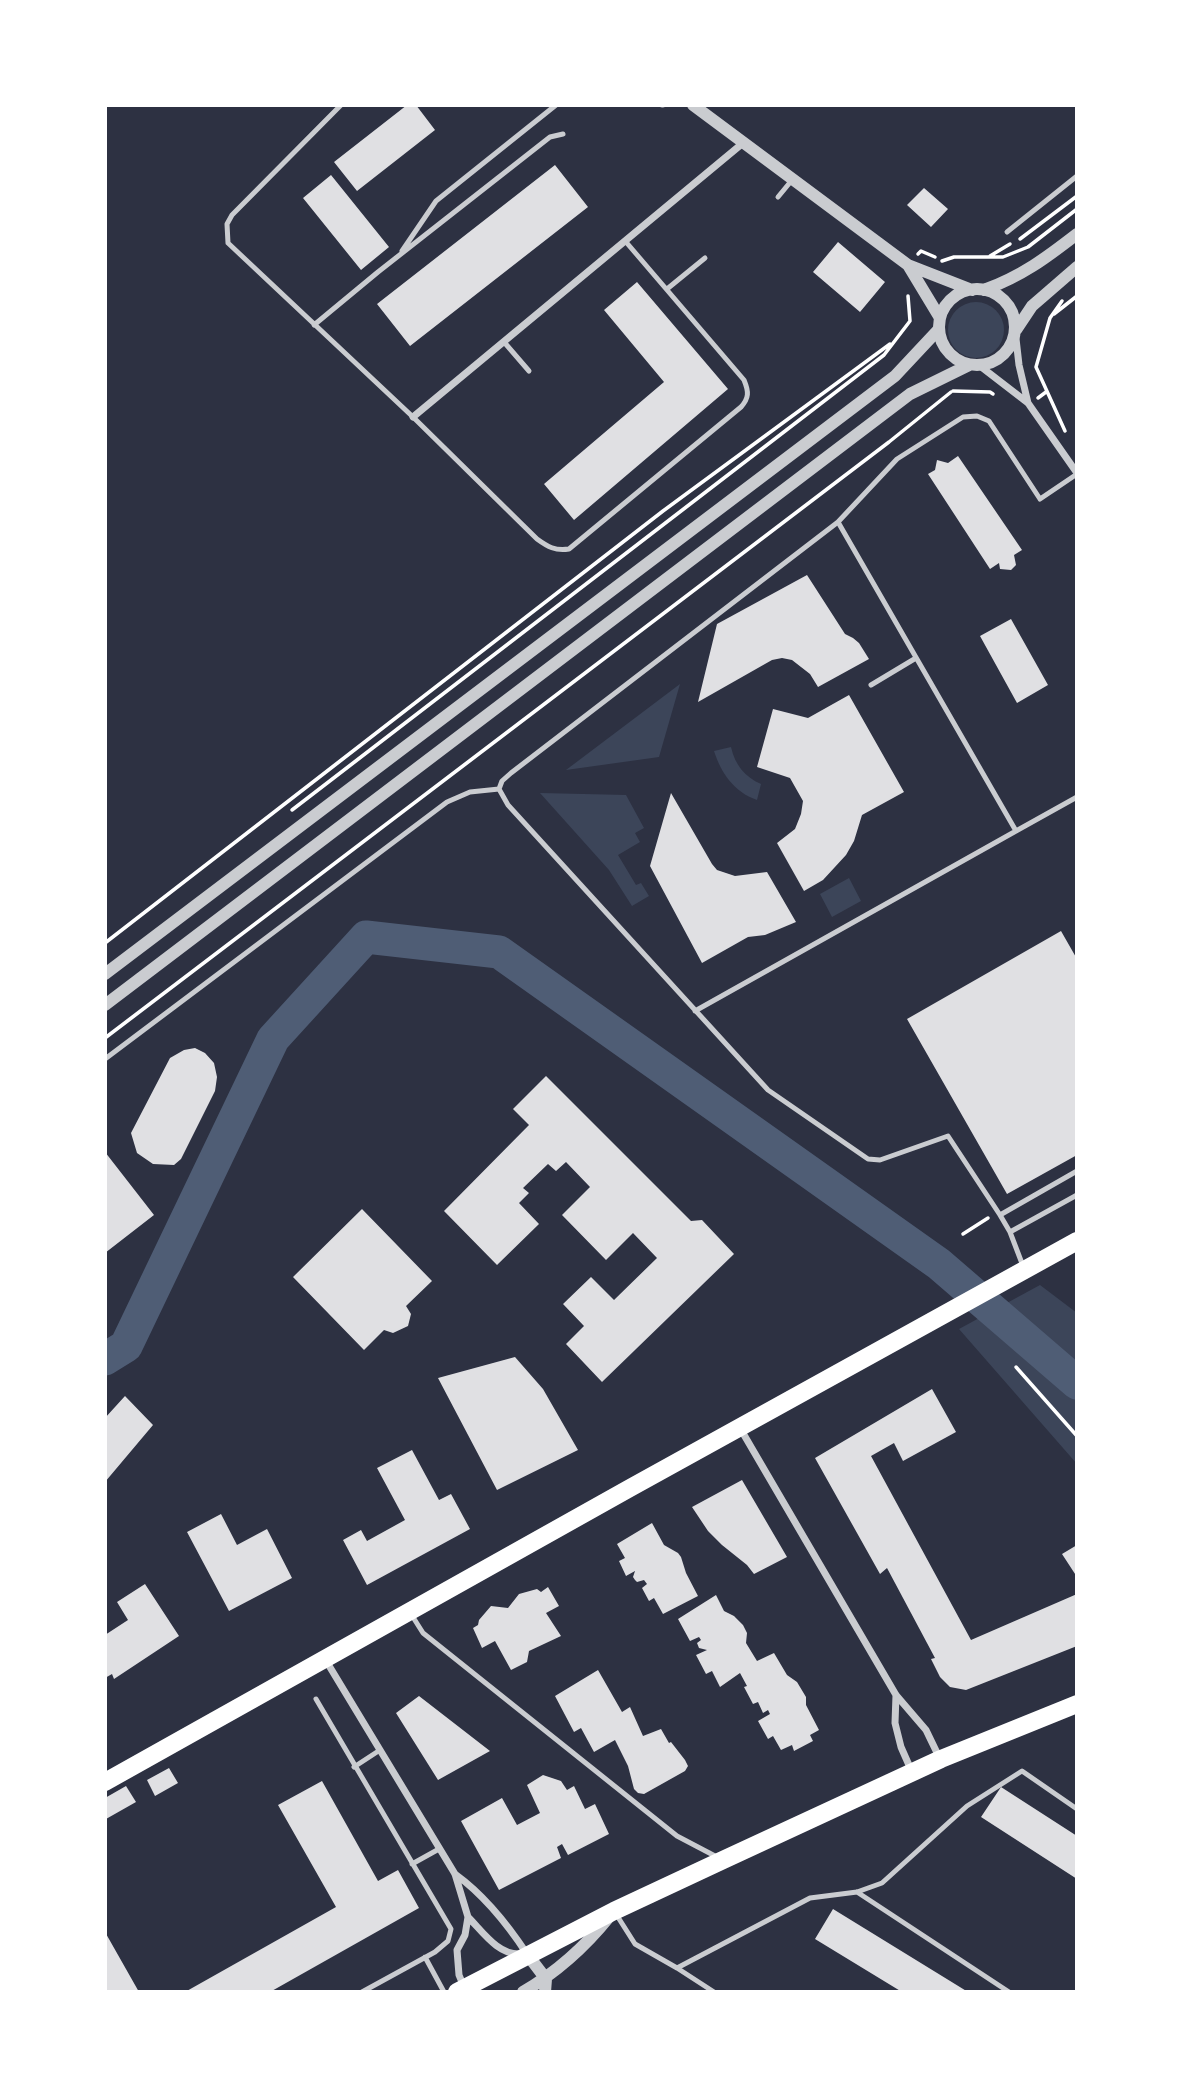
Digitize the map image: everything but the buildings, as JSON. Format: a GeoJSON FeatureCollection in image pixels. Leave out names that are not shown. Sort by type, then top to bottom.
{"type":"FeatureCollection","features":[{"type":"Feature","properties":{"kind":"main road"},"geometry":{"type":"LineString","coordinates":[[105,1782],[1077,1241]]}},
{"type":"Feature","properties":{"kind":"main road"},"geometry":{"type":"LineString","coordinates":[[465,1991],[527,1954],[614,1911],[941,1759],[1077,1704]]}},
{"type":"Feature","properties":{"kind":"street"},"geometry":{"type":"LineString","coordinates":[[694,105],[908,265],[996,294],[1004,300],[1015,320],[1019,365],[1028,404]]}},
{"type":"Feature","properties":{"kind":"street"},"geometry":{"type":"LineString","coordinates":[[413,417],[743,143]]}},
{"type":"Feature","properties":{"kind":"street"},"geometry":{"type":"LineString","coordinates":[[105,974],[895,376],[940,324],[951,300],[961,293],[1011,280],[1077,234]]}},
{"type":"Feature","properties":{"kind":"street"},"geometry":{"type":"LineString","coordinates":[[908,265],[940,324],[941,340],[947,351],[957,360],[975,365],[1028,404],[1077,474]]}},
{"type":"Feature","properties":{"kind":"street"},"geometry":{"type":"LineString","coordinates":[[105,1004],[910,394],[975,365],[991,363],[1001,357],[1009,350],[1016,330],[1032,306],[1077,267]]}},
{"type":"Feature","properties":{"kind":"street"},"geometry":{"type":"LineString","coordinates":[[739,1428],[896,1695],[926,1730],[941,1759]]}},
{"type":"Feature","properties":{"kind":"street"},"geometry":{"type":"LineString","coordinates":[[325,1659],[454,1874],[468,1917],[502,1951],[512,1955],[527,1954]]}},
{"type":"Feature","properties":{"kind":"street"},"geometry":{"type":"LineString","coordinates":[[896,1695],[895,1723],[901,1747],[912,1772]]}},
{"type":"Feature","properties":{"kind":"street"},"geometry":{"type":"LineString","coordinates":[[454,1874],[471,1885],[503,1920],[545,1985]]}},
{"type":"Feature","properties":{"kind":"street"},"geometry":{"type":"LineString","coordinates":[[523,1992],[545,1985],[614,1911]]}},
{"type":"Feature","properties":{"kind":"street"},"geometry":{"type":"LineString","coordinates":[[465,1991],[459,1975],[457,1950],[465,1935],[468,1917]]}},
{"type":"Feature","properties":{"kind":"lane"},"geometry":{"type":"LineString","coordinates":[[341,105],[232,215],[227,224],[228,243],[413,417],[537,539],[558,551],[569,549],[747,400],[748,391],[744,380],[626,242]]}},
{"type":"Feature","properties":{"kind":"lane"},"geometry":{"type":"LineString","coordinates":[[398,256],[436,201],[556,105]]}},
{"type":"Feature","properties":{"kind":"lane"},"geometry":{"type":"LineString","coordinates":[[314,325],[550,137],[563,134]]}},
{"type":"Feature","properties":{"kind":"lane"},"geometry":{"type":"LineString","coordinates":[[1007,232],[1077,176]]}},
{"type":"Feature","properties":{"kind":"lane"},"geometry":{"type":"LineString","coordinates":[[778,197],[792,180]]}},
{"type":"Feature","properties":{"kind":"lane"},"geometry":{"type":"LineString","coordinates":[[667,289],[705,258]]}},
{"type":"Feature","properties":{"kind":"lane"},"geometry":{"type":"LineString","coordinates":[[504,342],[529,371]]}},
{"type":"Feature","properties":{"kind":"lane"},"geometry":{"type":"LineString","coordinates":[[1025,1269],[999,1213],[948,1136],[880,1160],[868,1159],[768,1090],[508,805],[499,789],[502,781],[511,773],[838,522],[897,459],[962,417],[977,416],[989,421],[1040,499],[1077,474]]}},
{"type":"Feature","properties":{"kind":"lane"},"geometry":{"type":"LineString","coordinates":[[838,522],[1016,831]]}},
{"type":"Feature","properties":{"kind":"lane"},"geometry":{"type":"LineString","coordinates":[[871,684],[916,658]]}},
{"type":"Feature","properties":{"kind":"lane"},"geometry":{"type":"LineString","coordinates":[[105,1059],[447,802],[470,792],[499,789]]}},
{"type":"Feature","properties":{"kind":"lane"},"geometry":{"type":"LineString","coordinates":[[695,1011],[1077,797]]}},
{"type":"Feature","properties":{"kind":"lane"},"geometry":{"type":"LineString","coordinates":[[999,1213],[1077,1171]]}},
{"type":"Feature","properties":{"kind":"lane"},"geometry":{"type":"LineString","coordinates":[[1010,1232],[1077,1195]]}},
{"type":"Feature","properties":{"kind":"lane"},"geometry":{"type":"LineString","coordinates":[[410,1611],[423,1633],[666,1828],[723,1860]]}},
{"type":"Feature","properties":{"kind":"lane"},"geometry":{"type":"LineString","coordinates":[[316,1699],[451,1929],[448,1941],[365,1991]]}},
{"type":"Feature","properties":{"kind":"lane"},"geometry":{"type":"LineString","coordinates":[[355,1767],[380,1751]]}},
{"type":"Feature","properties":{"kind":"lane"},"geometry":{"type":"LineString","coordinates":[[677,1968],[810,1898],[857,1892],[882,1883],[967,1806],[1022,1771],[1077,1809]]}},
{"type":"Feature","properties":{"kind":"lane"},"geometry":{"type":"LineString","coordinates":[[412,1864],[439,1849]]}},
{"type":"Feature","properties":{"kind":"lane"},"geometry":{"type":"LineString","coordinates":[[857,1892],[1009,1992]]}},
{"type":"Feature","properties":{"kind":"lane"},"geometry":{"type":"LineString","coordinates":[[614,1911],[635,1944],[714,1992]]}},
{"type":"Feature","properties":{"kind":"lane"},"geometry":{"type":"LineString","coordinates":[[425,1957],[444,1992]]}},
{"type":"Feature","properties":{"kind":"path"},"geometry":{"type":"LineString","coordinates":[[285,816],[881,358],[910,321],[909,298],[897,279],[921,251],[942,261],[954,257],[1003,257],[1028,247],[1077,209]]}},
{"type":"Feature","properties":{"kind":"path"},"geometry":{"type":"LineString","coordinates":[[1070,442],[1036,367],[1049,318],[1077,296]]}},
{"type":"Feature","properties":{"kind":"path"},"geometry":{"type":"LineString","coordinates":[[105,943],[663,511],[895,341]]}},
{"type":"Feature","properties":{"kind":"path"},"geometry":{"type":"LineString","coordinates":[[105,1038],[953,391],[990,391],[998,398]]}},
{"type":"Feature","properties":{"kind":"path"},"geometry":{"type":"LineString","coordinates":[[963,1234],[999,1213]]}},
{"type":"Feature","properties":{"kind":"path"},"geometry":{"type":"LineString","coordinates":[[1016,1367],[1077,1436]]}},
{"type":"Feature","properties":{"kind":"shaded area"},"geometry":{"type":"Polygon","coordinates":[[[970,302],[982,302],[996,310],[1004,324],[1002,341],[996,350],[982,358],[970,358],[953,346],[948,336],[948,324],[960,307],[970,302]]]}},
{"type":"Feature","properties":{"kind":"shaded area"},"geometry":{"type":"Polygon","coordinates":[[[680,684],[659,757],[566,770],[680,684]]]}},
{"type":"Feature","properties":{"kind":"shaded area"},"geometry":{"type":"Polygon","coordinates":[[[731,747],[742,770],[761,784],[757,800],[735,787],[720,767],[714,751],[731,747]]]}},
{"type":"Feature","properties":{"kind":"shaded area"},"geometry":{"type":"Polygon","coordinates":[[[540,793],[626,795],[644,828],[635,833],[640,842],[618,855],[636,885],[641,883],[649,896],[632,906],[609,870],[540,793]]]}},
{"type":"Feature","properties":{"kind":"shaded area"},"geometry":{"type":"Polygon","coordinates":[[[849,878],[861,901],[832,917],[820,894],[849,878]]]}},
{"type":"Feature","properties":{"kind":"shaded area"},"geometry":{"type":"Polygon","coordinates":[[[1040,1285],[1077,1313],[1077,1464],[959,1329],[1040,1285]]]}},
{"type":"Feature","properties":{"kind":"waterway"},"geometry":{"type":"LineString","coordinates":[[105,1359],[126,1346],[273,1039],[366,937],[499,952],[939,1264],[1077,1383]]}}]}
